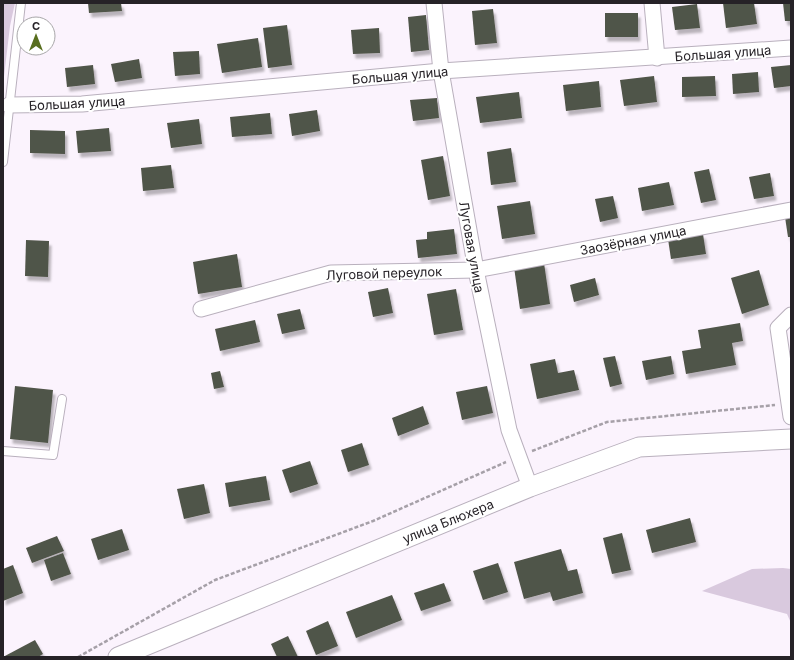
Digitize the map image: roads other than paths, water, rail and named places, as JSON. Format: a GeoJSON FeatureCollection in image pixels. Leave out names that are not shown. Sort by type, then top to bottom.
{"type":"FeatureCollection","features":[{"type":"Feature","properties":{"kind":"street","name":"Луговая улица"},"geometry":{"type":"LineString","coordinates":[[434,3],[441,71],[476,270],[509,430],[530,487]]}},
{"type":"Feature","properties":{"kind":"street"},"geometry":{"type":"LineString","coordinates":[[652,3],[657,58]]}},
{"type":"Feature","properties":{"kind":"street","name":"Большая улица"},"geometry":{"type":"LineString","coordinates":[[9,105],[103,102],[441,71],[791,48]]}},
{"type":"Feature","properties":{"kind":"street","name":"Заозёрная улица"},"geometry":{"type":"LineString","coordinates":[[476,270],[791,210]]}},
{"type":"Feature","properties":{"kind":"street","name":"Луговой переулок"},"geometry":{"type":"LineString","coordinates":[[201,309],[332,273],[476,270]]}},
{"type":"Feature","properties":{"kind":"street"},"geometry":{"type":"LineString","coordinates":[[790,410],[778,328],[791,315]]}},
{"type":"Feature","properties":{"kind":"street","name":"улица Блюхера"},"geometry":{"type":"LineString","coordinates":[[118,657],[530,487],[639,447],[791,439]]}},
{"type":"Feature","properties":{"kind":"lane"},"geometry":{"type":"LineString","coordinates":[[3,162],[21,3]]}},
{"type":"Feature","properties":{"kind":"lane"},"geometry":{"type":"LineString","coordinates":[[3,451],[53,455],[62,399]]}}]}
